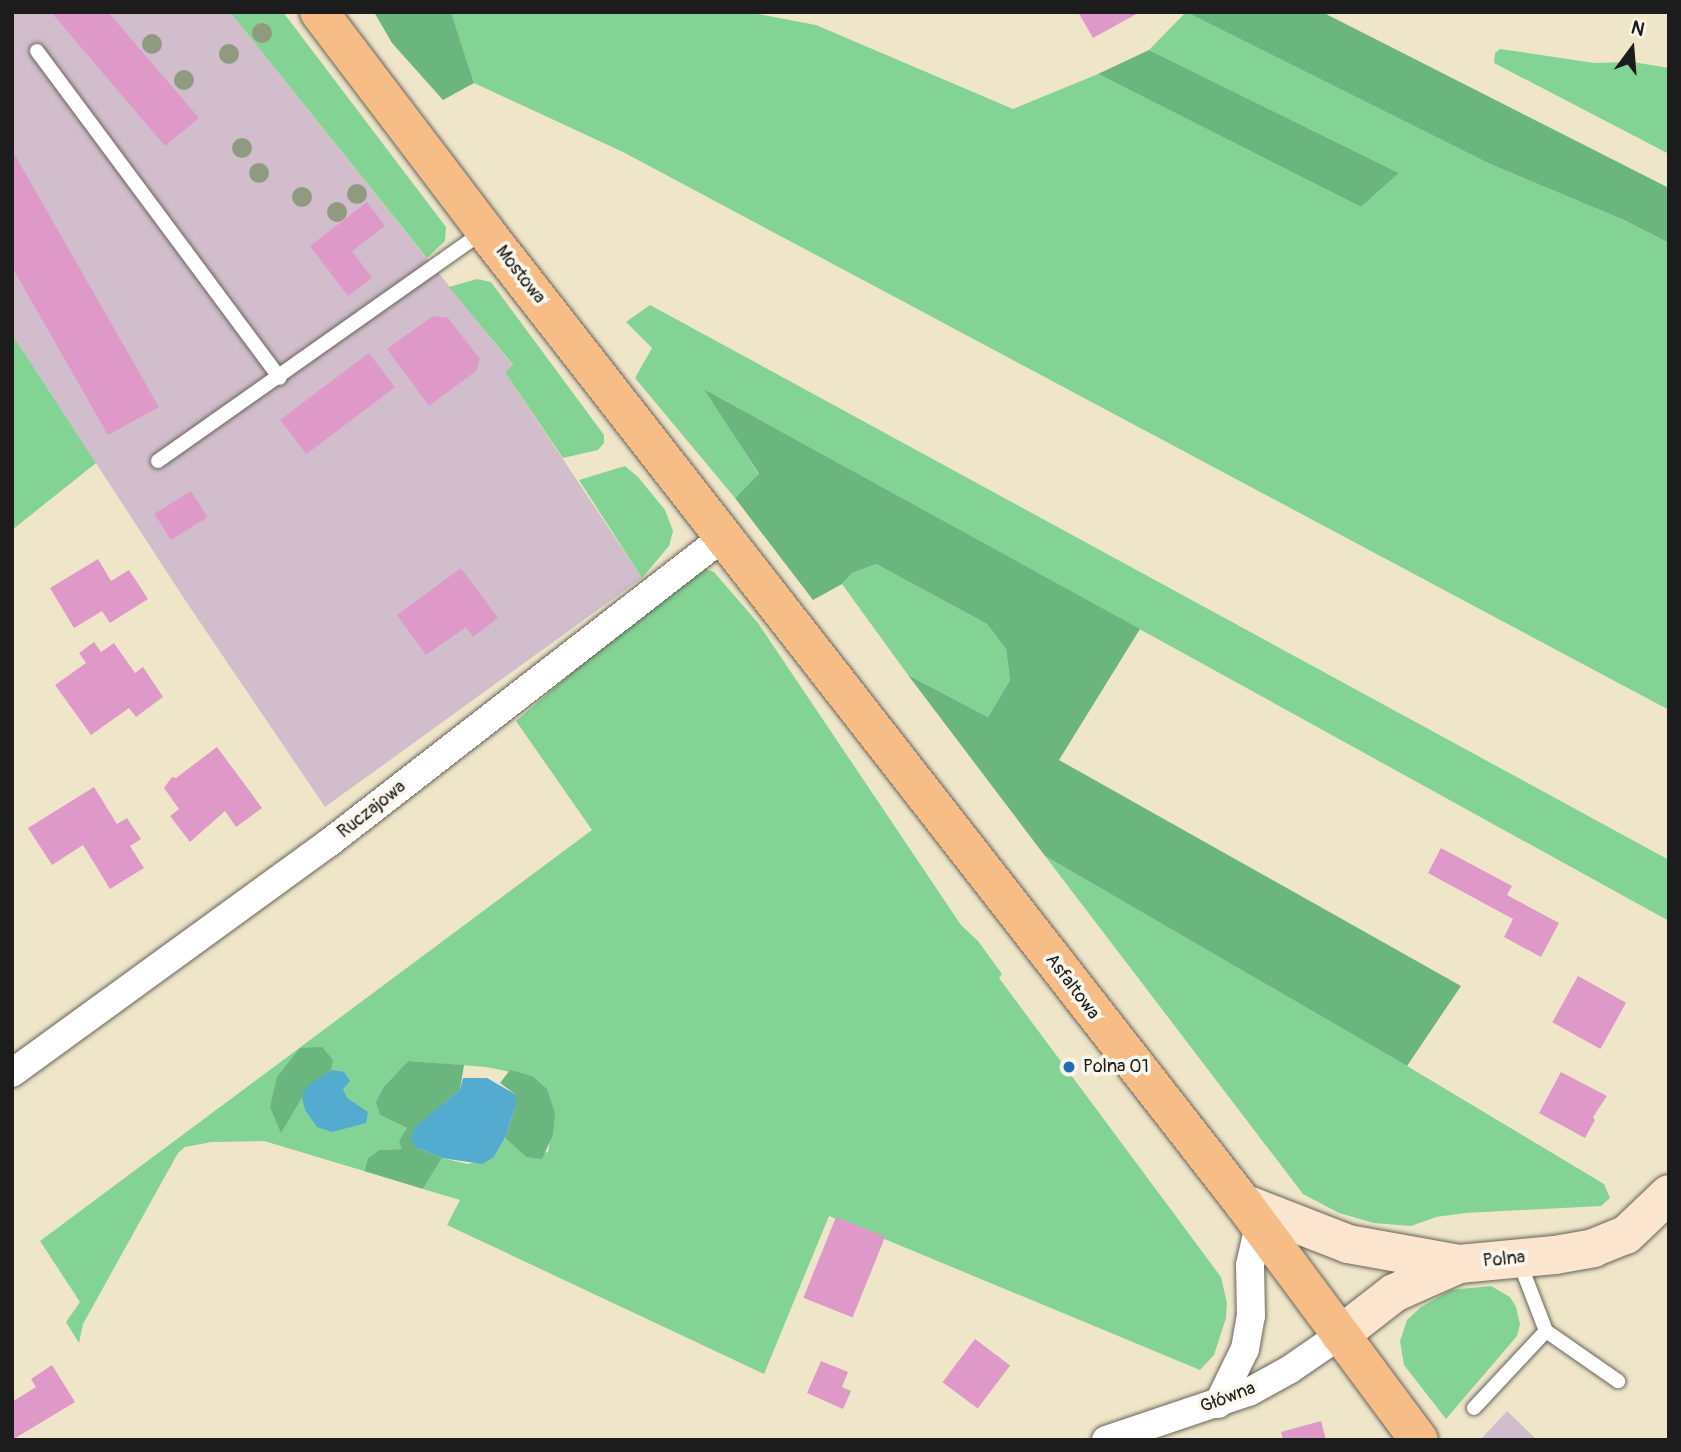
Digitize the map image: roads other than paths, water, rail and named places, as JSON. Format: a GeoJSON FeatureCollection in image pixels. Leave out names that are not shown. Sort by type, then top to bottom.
{"type":"FeatureCollection","features":[{"type":"Feature","properties":{"kind":"main road","name":"Mostowa"},"geometry":{"type":"LineString","coordinates":[[319,12],[485,231],[724,536]]}},
{"type":"Feature","properties":{"kind":"main road","name":"Asfaltowa"},"geometry":{"type":"LineString","coordinates":[[724,536],[1251,1214],[1419,1440]]}},
{"type":"Feature","properties":{"kind":"street","name":"Ruczajowa"},"geometry":{"type":"LineString","coordinates":[[12,1073],[330,842],[724,536]]}},
{"type":"Feature","properties":{"kind":"street","name":"Polna"},"geometry":{"type":"LineString","coordinates":[[1340,1335],[1394,1293],[1459,1264],[1593,1248],[1626,1235],[1669,1194]]}},
{"type":"Feature","properties":{"kind":"street"},"geometry":{"type":"LineString","coordinates":[[1218,1404],[1245,1349],[1251,1315],[1251,1214],[1349,1244],[1459,1264]]}},
{"type":"Feature","properties":{"kind":"street","name":"Główna"},"geometry":{"type":"LineString","coordinates":[[1106,1440],[1218,1404],[1272,1381],[1340,1335]]}},
{"type":"Feature","properties":{"kind":"lane"},"geometry":{"type":"LineString","coordinates":[[37,51],[281,378]]}},
{"type":"Feature","properties":{"kind":"lane"},"geometry":{"type":"LineString","coordinates":[[158,461],[281,378],[485,231]]}},
{"type":"Feature","properties":{"kind":"lane"},"geometry":{"type":"LineString","coordinates":[[1518,1259],[1546,1331],[1618,1381]]}},
{"type":"Feature","properties":{"kind":"lane"},"geometry":{"type":"LineString","coordinates":[[1474,1408],[1546,1331]]}},
{"type":"Feature","properties":{"kind":"water"},"geometry":{"type":"Polygon","coordinates":[[[332,1070],[344,1072],[350,1081],[343,1089],[347,1098],[368,1112],[366,1123],[332,1132],[317,1127],[305,1110],[302,1097],[308,1085],[332,1070]]]}},
{"type":"Feature","properties":{"kind":"water"},"geometry":{"type":"Polygon","coordinates":[[[463,1078],[487,1078],[515,1094],[515,1108],[505,1138],[494,1157],[482,1164],[442,1158],[418,1148],[410,1140],[416,1126],[460,1090],[463,1078]]]}},
{"type":"Feature","properties":{"kind":"place","name":"Polna 01"},"geometry":{"type":"Point","coordinates":[1069,1067]}}]}
